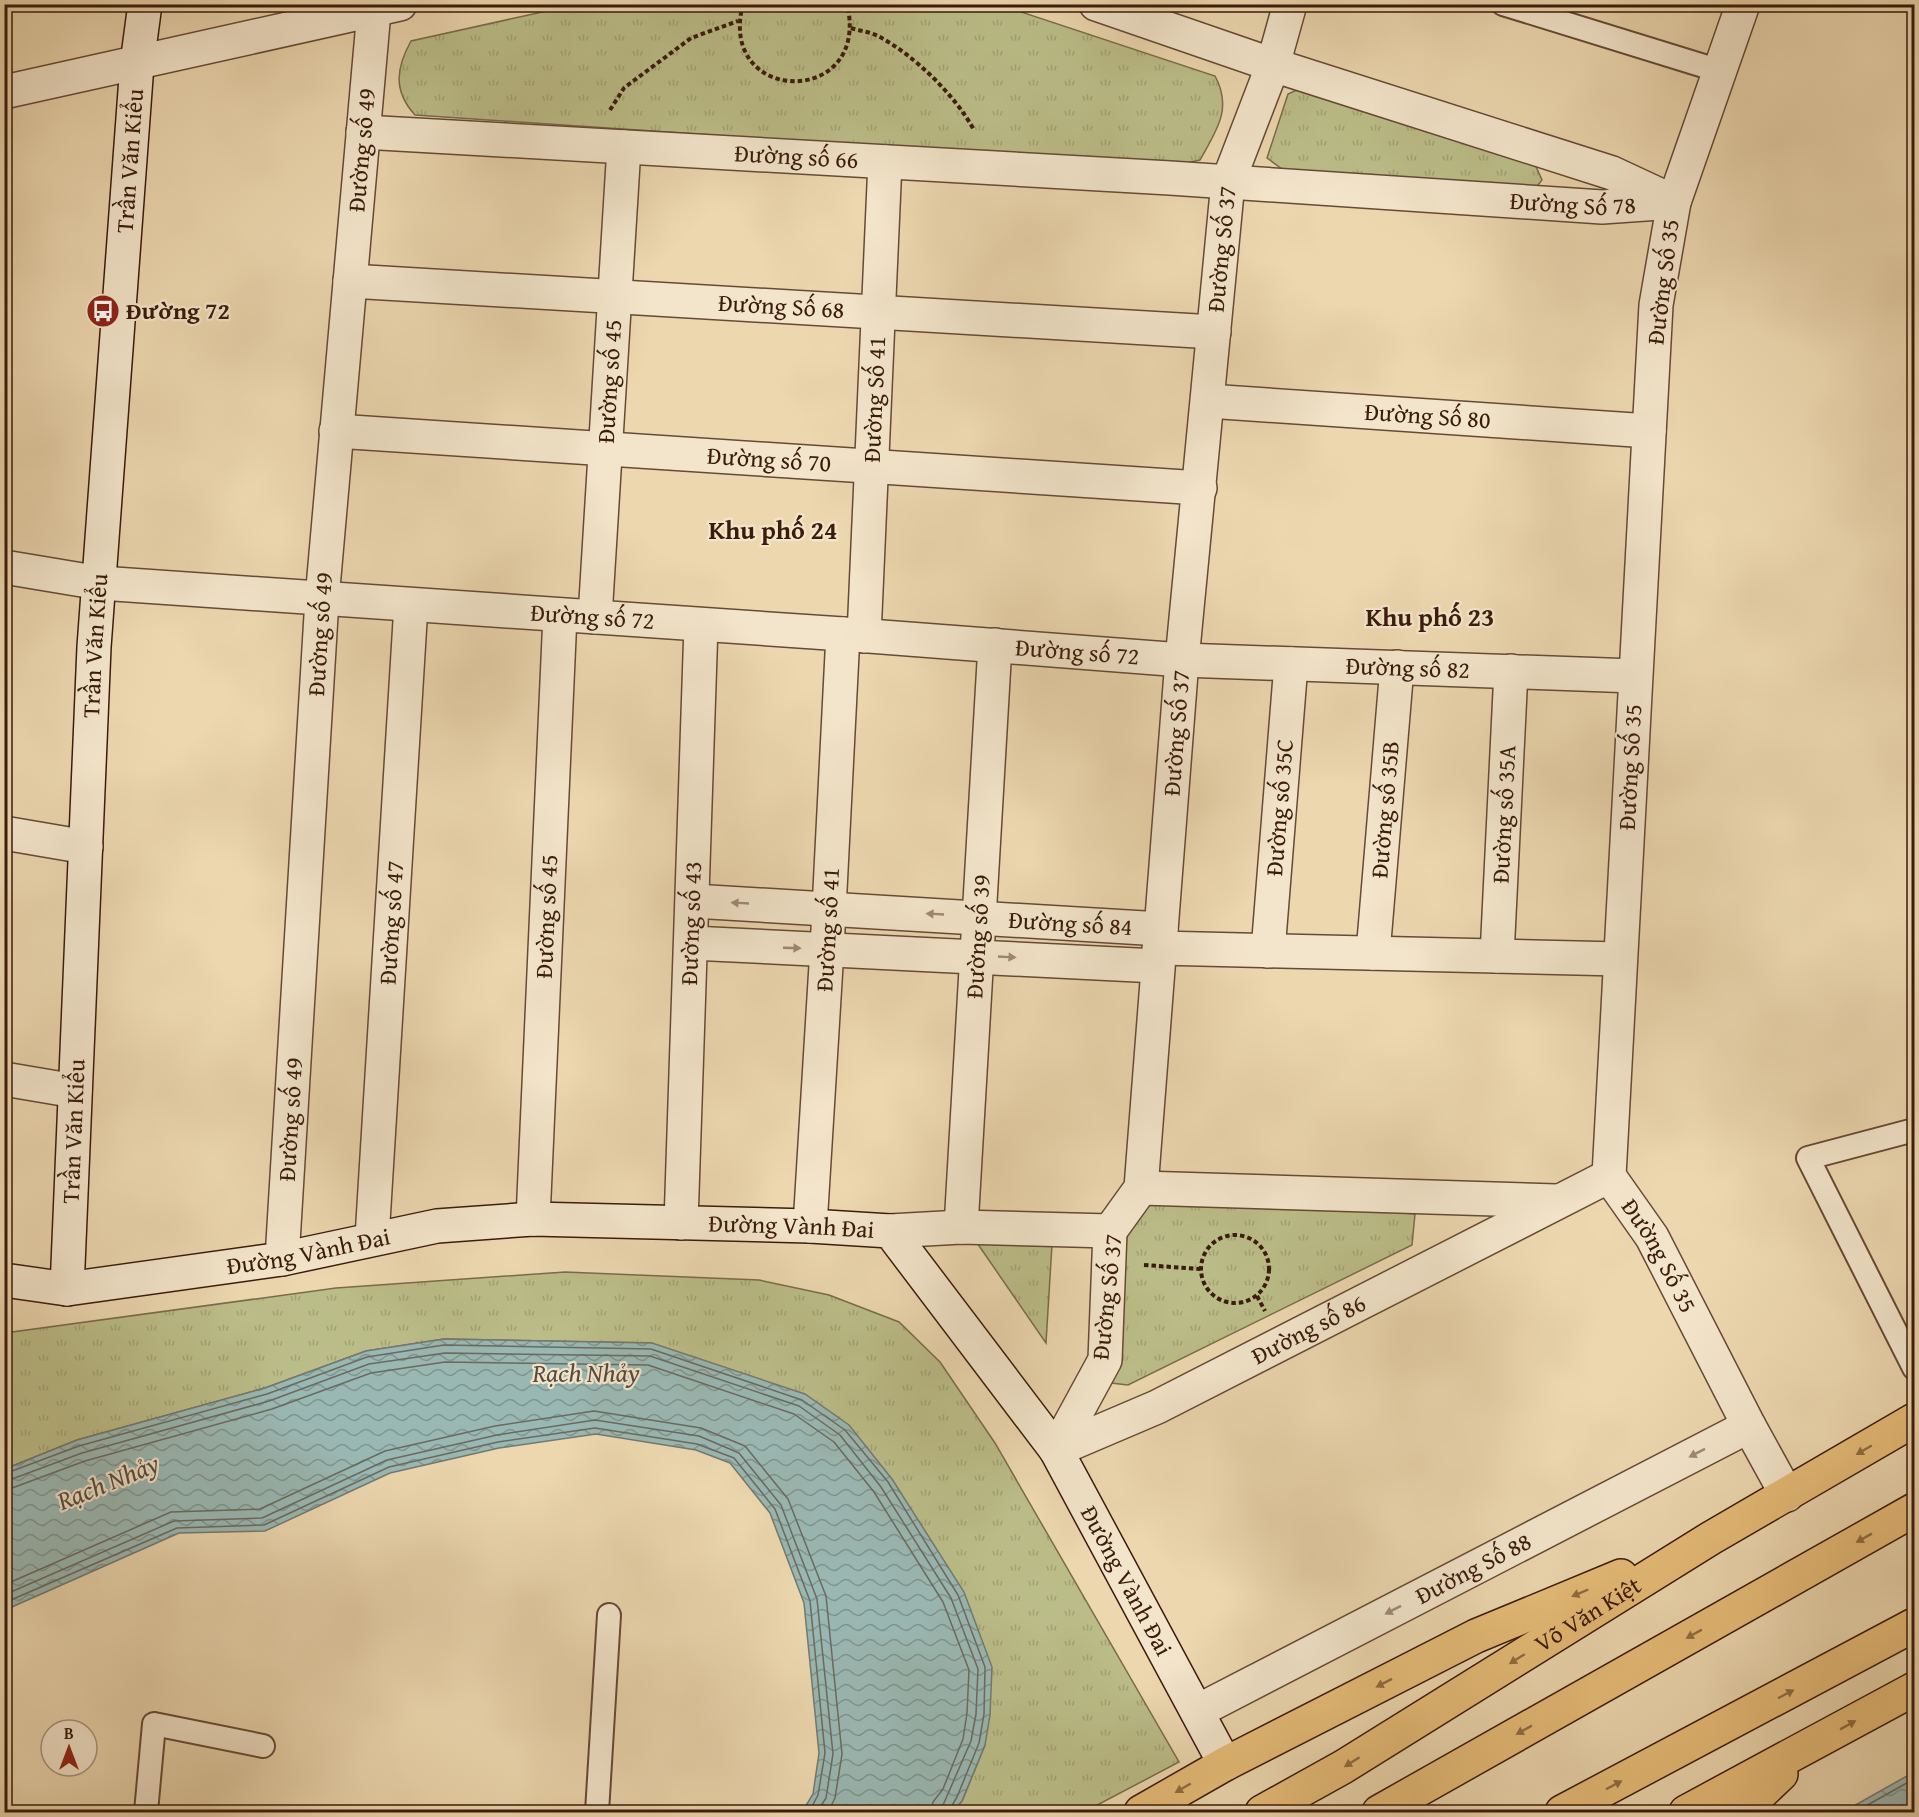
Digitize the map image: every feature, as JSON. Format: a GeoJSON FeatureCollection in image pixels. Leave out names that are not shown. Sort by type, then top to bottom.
{"type":"FeatureCollection","features":[{"type":"Feature","properties":{"kind":"main road","name":"Võ Văn Kiệt"},"geometry":{"type":"LineString","coordinates":[[1262,1812],[1343,1767],[1711,1538],[1914,1420]]}},
{"type":"Feature","properties":{"kind":"main road"},"geometry":{"type":"LineString","coordinates":[[1379,1812],[1914,1510]]}},
{"type":"Feature","properties":{"kind":"main road"},"geometry":{"type":"LineString","coordinates":[[1141,1812],[1225,1764],[1476,1636],[1711,1538]]}},
{"type":"Feature","properties":{"kind":"main road"},"geometry":{"type":"LineString","coordinates":[[1562,1812],[1914,1625]]}},
{"type":"Feature","properties":{"kind":"main road"},"geometry":{"type":"LineString","coordinates":[[1686,1812],[1914,1689]]}},
{"type":"Feature","properties":{"kind":"main road"},"geometry":{"type":"LineString","coordinates":[[1741,1812],[1811,1746]]}},
{"type":"Feature","properties":{"kind":"street","name":"Trần Văn Kiểu"},"geometry":{"type":"LineString","coordinates":[[67,1289],[94,647],[136,64],[145,4]]}},
{"type":"Feature","properties":{"kind":"street","name":"Đường Số 78"},"geometry":{"type":"LineString","coordinates":[[1096,4],[1273,65],[1612,173],[1674,202]]}},
{"type":"Feature","properties":{"kind":"street","name":"Đường Số 37"},"geometry":{"type":"LineString","coordinates":[[1056,1450],[1105,1360],[1109,1247],[1141,1188],[1182,660],[1228,182],[1273,65],[1290,4]]}},
{"type":"Feature","properties":{"kind":"street","name":"Đường Số 35"},"geometry":{"type":"LineString","coordinates":[[1743,4],[1674,202],[1656,304],[1609,1176],[1652,1237],[1787,1495]]}},
{"type":"Feature","properties":{"kind":"street"},"geometry":{"type":"LineString","coordinates":[[4,92],[387,8]]}},
{"type":"Feature","properties":{"kind":"street","name":"Đường số 49"},"geometry":{"type":"LineString","coordinates":[[282,1259],[322,598],[336,431],[363,132],[387,8]]}},
{"type":"Feature","properties":{"kind":"street","name":"Đường số 66"},"geometry":{"type":"LineString","coordinates":[[363,132],[1228,182]]}},
{"type":"Feature","properties":{"kind":"street","name":"Đường số 45"},"geometry":{"type":"LineString","coordinates":[[595,617],[624,147]]}},
{"type":"Feature","properties":{"kind":"street","name":"Đường Số 41"},"geometry":{"type":"LineString","coordinates":[[854,635],[872,465],[885,162]]}},
{"type":"Feature","properties":{"kind":"street","name":"Đường Số 78"},"geometry":{"type":"LineString","coordinates":[[1228,182],[1602,207],[1674,202]]}},
{"type":"Feature","properties":{"kind":"street","name":"Đường Số 68"},"geometry":{"type":"LineString","coordinates":[[350,281],[878,310],[1214,332]]}},
{"type":"Feature","properties":{"kind":"street","name":"Đường Số 80"},"geometry":{"type":"LineString","coordinates":[[1208,401],[1649,431]]}},
{"type":"Feature","properties":{"kind":"street","name":"Đường số 70"},"geometry":{"type":"LineString","coordinates":[[336,431],[1200,488]]}},
{"type":"Feature","properties":{"kind":"street","name":"Đường số 72"},"geometry":{"type":"LineString","coordinates":[[4,567],[100,583],[1182,660]]}},
{"type":"Feature","properties":{"kind":"street","name":"Đường số 47"},"geometry":{"type":"LineString","coordinates":[[372,1238],[411,605]]}},
{"type":"Feature","properties":{"kind":"street","name":"Đường số 45"},"geometry":{"type":"LineString","coordinates":[[534,1219],[560,615]]}},
{"type":"Feature","properties":{"kind":"street","name":"Đường số 43"},"geometry":{"type":"LineString","coordinates":[[681,1222],[701,625]]}},
{"type":"Feature","properties":{"kind":"street","name":"Đường số 41"},"geometry":{"type":"LineString","coordinates":[[810,1226],[829,908],[854,635]]}},
{"type":"Feature","properties":{"kind":"street","name":"Đường số 39"},"geometry":{"type":"LineString","coordinates":[[961,1227],[995,645]]}},
{"type":"Feature","properties":{"kind":"street","name":"Đường số 82"},"geometry":{"type":"LineString","coordinates":[[1182,660],[1635,676]]}},
{"type":"Feature","properties":{"kind":"street","name":"Đường số 35C"},"geometry":{"type":"LineString","coordinates":[[1268,951],[1291,664]]}},
{"type":"Feature","properties":{"kind":"street","name":"Đường số 35B"},"geometry":{"type":"LineString","coordinates":[[1373,953],[1397,667]]}},
{"type":"Feature","properties":{"kind":"street","name":"Đường số 35A"},"geometry":{"type":"LineString","coordinates":[[1497,956],[1511,671]]}},
{"type":"Feature","properties":{"kind":"street"},"geometry":{"type":"LineString","coordinates":[[4,833],[86,847]]}},
{"type":"Feature","properties":{"kind":"street","name":"Đường số 84"},"geometry":{"type":"LineString","coordinates":[[693,901],[978,916],[1159,948]]}},
{"type":"Feature","properties":{"kind":"street","name":"Đường số 84"},"geometry":{"type":"LineString","coordinates":[[691,943],[976,956],[1159,948],[1619,959]]}},
{"type":"Feature","properties":{"kind":"street"},"geometry":{"type":"LineString","coordinates":[[4,1079],[75,1091]]}},
{"type":"Feature","properties":{"kind":"street","name":"Đường số 86"},"geometry":{"type":"LineString","coordinates":[[1056,1450],[1157,1407],[1609,1176]]}},
{"type":"Feature","properties":{"kind":"street","name":"Đường số 86"},"geometry":{"type":"LineString","coordinates":[[1141,1188],[1560,1201]]}},
{"type":"Feature","properties":{"kind":"street","name":"Đường Vành Đai"},"geometry":{"type":"LineString","coordinates":[[4,1280],[67,1289],[282,1259],[437,1226],[534,1219],[810,1226],[890,1231],[1056,1450],[1225,1764]]}},
{"type":"Feature","properties":{"kind":"street"},"geometry":{"type":"LineString","coordinates":[[890,1231],[961,1227],[1109,1247]]}},
{"type":"Feature","properties":{"kind":"street","name":"Đường Số 88"},"geometry":{"type":"LineString","coordinates":[[1198,1711],[1749,1426]]}},
{"type":"Feature","properties":{"kind":"lane"},"geometry":{"type":"LineString","coordinates":[[1503,4],[1720,71]]}},
{"type":"Feature","properties":{"kind":"lane"},"geometry":{"type":"LineString","coordinates":[[1914,1130],[1808,1158],[1914,1368]]}},
{"type":"Feature","properties":{"kind":"lane"},"geometry":{"type":"LineString","coordinates":[[597,1812],[609,1615]]}},
{"type":"Feature","properties":{"kind":"lane"},"geometry":{"type":"LineString","coordinates":[[146,1812],[154,1724],[263,1746]]}},
{"type":"Feature","properties":{"kind":"path"},"geometry":{"type":"LineString","coordinates":[[742,4],[738,21],[740,39],[746,56],[758,70],[774,79],[792,82],[811,81],[828,72],[841,59],[850,41],[851,28],[847,4]]}},
{"type":"Feature","properties":{"kind":"path"},"geometry":{"type":"LineString","coordinates":[[586,145],[624,88],[691,38],[738,21]]}},
{"type":"Feature","properties":{"kind":"path"},"geometry":{"type":"LineString","coordinates":[[851,28],[878,36],[919,66],[962,108],[994,168]]}},
{"type":"Feature","properties":{"kind":"path"},"geometry":{"type":"LineString","coordinates":[[1235,1235],[1247,1237],[1265,1252],[1269,1275],[1257,1296],[1234,1304],[1224,1302],[1207,1289],[1200,1269],[1207,1248],[1224,1236],[1235,1235]]}},
{"type":"Feature","properties":{"kind":"path"},"geometry":{"type":"LineString","coordinates":[[1109,1247],[1200,1269]]}},
{"type":"Feature","properties":{"kind":"green space"},"geometry":{"type":"Polygon","coordinates":[[[574,5],[1000,5],[1215,76],[1220,88],[1222,109],[1217,129],[1200,160],[1173,166],[415,115],[408,106],[400,88],[399,79],[402,61],[411,41],[574,5]]]}},
{"type":"Feature","properties":{"kind":"green space"},"geometry":{"type":"Polygon","coordinates":[[[1303,87],[1534,162],[1542,180],[1534,190],[1282,169],[1267,158],[1288,94],[1303,87]]]}},
{"type":"Feature","properties":{"kind":"green space"},"geometry":{"type":"Polygon","coordinates":[[[1149,1190],[1415,1214],[1412,1245],[1128,1385],[1111,1383],[1117,1228],[1149,1190]]]}},
{"type":"Feature","properties":{"kind":"green space"},"geometry":{"type":"Polygon","coordinates":[[[964,1224],[1053,1228],[1046,1343],[964,1224]]]}},
{"type":"Feature","properties":{"kind":"green space"},"geometry":{"type":"Polygon","coordinates":[[[565,1272],[759,1280],[829,1295],[899,1322],[940,1362],[995,1443],[1179,1762],[1084,1812],[952,1812],[962,1801],[985,1745],[652,1343],[444,1339],[366,1351],[265,1388],[77,1440],[5,1469],[5,1333],[336,1288],[565,1272]]]}},
{"type":"Feature","properties":{"kind":"water","name":"Rạch Nhảy"},"geometry":{"type":"Polygon","coordinates":[[[444,1339],[652,1343],[805,1394],[849,1425],[892,1479],[964,1592],[992,1667],[990,1715],[985,1745],[962,1801],[952,1812],[802,1812],[813,1794],[819,1753],[804,1603],[770,1513],[730,1463],[696,1450],[596,1434],[499,1448],[390,1473],[265,1531],[179,1533],[5,1610],[5,1469],[77,1440],[265,1388],[366,1351],[444,1339]]]}},
{"type":"Feature","properties":{"kind":"water"},"geometry":{"type":"Polygon","coordinates":[[[1914,1772],[1914,1812],[1843,1812],[1914,1772]]]}},
{"type":"Feature","properties":{"kind":"place","name":"Đường 72"},"geometry":{"type":"Point","coordinates":[103,311]}},
{"type":"Feature","properties":{"kind":"district","name":"Khu phố 24"},"geometry":{"type":"Point","coordinates":[773,530]}},
{"type":"Feature","properties":{"kind":"district","name":"Khu phố 23"},"geometry":{"type":"Point","coordinates":[1430,617]}}]}
